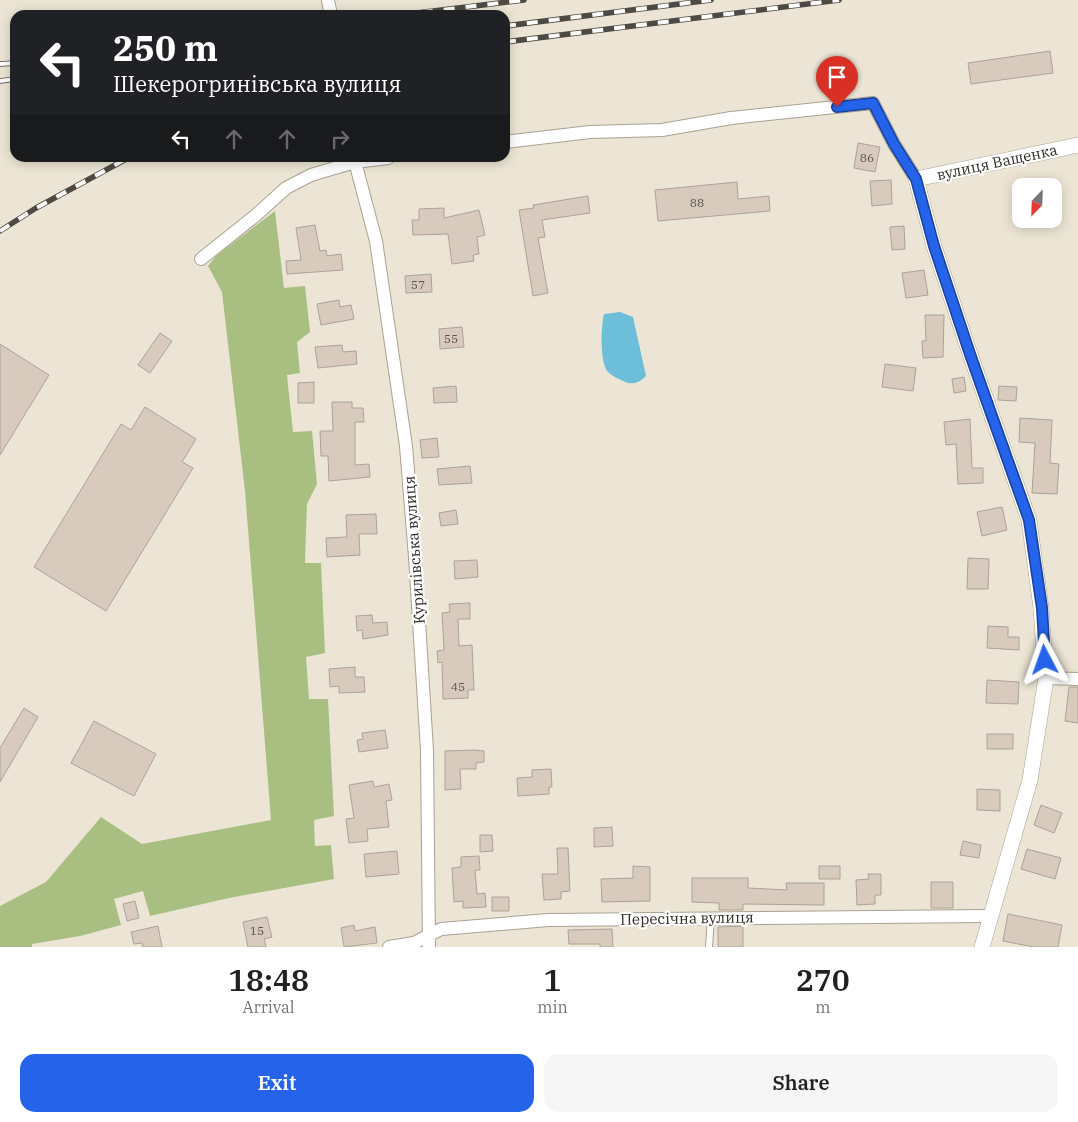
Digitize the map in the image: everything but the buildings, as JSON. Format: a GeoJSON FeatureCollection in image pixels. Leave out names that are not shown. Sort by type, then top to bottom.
{"type":"FeatureCollection","features":[{"type":"Feature","properties":{"kind":"street"},"geometry":{"type":"LineString","coordinates":[[510,141],[590,132],[662,130],[732,118],[873,103],[894,144],[916,179],[934,246],[1029,520],[1042,608],[1046,678],[1030,780],[989,916],[982,947]]}},
{"type":"Feature","properties":{"kind":"street","name":"вулиця Ващенка"},"geometry":{"type":"LineString","coordinates":[[916,179],[1078,145]]}},
{"type":"Feature","properties":{"kind":"street"},"geometry":{"type":"LineString","coordinates":[[201,259],[255,216],[286,188],[311,175],[348,162]]}},
{"type":"Feature","properties":{"kind":"street","name":"Курилівська вулиця"},"geometry":{"type":"LineString","coordinates":[[355,162],[376,241],[406,446],[416,557],[427,750],[428,941]]}},
{"type":"Feature","properties":{"kind":"street"},"geometry":{"type":"LineString","coordinates":[[1046,678],[1078,679]]}},
{"type":"Feature","properties":{"kind":"street","name":"Пересічна вулиця"},"geometry":{"type":"LineString","coordinates":[[388,947],[428,941],[442,929],[548,920],[711,917],[989,916]]}},
{"type":"Feature","properties":{"kind":"lane"},"geometry":{"type":"LineString","coordinates":[[709,947],[711,917]]}},
{"type":"Feature","properties":{"kind":"green space"},"geometry":{"type":"Polygon","coordinates":[[[275,211],[284,288],[305,286],[310,332],[297,342],[300,373],[287,375],[293,432],[312,431],[317,484],[307,504],[305,563],[321,563],[325,653],[306,657],[309,699],[328,699],[334,816],[314,820],[315,846],[331,845],[334,879],[229,898],[150,916],[143,891],[114,899],[121,925],[80,936],[32,944],[32,947],[0,947],[0,906],[46,882],[101,817],[142,844],[271,820],[245,491],[222,292],[208,266],[216,256],[275,211]]]}},
{"type":"Feature","properties":{"kind":"water"},"geometry":{"type":"Polygon","coordinates":[[[620,312],[633,317],[646,376],[634,383],[628,383],[614,377],[606,369],[604,363],[602,326],[604,314],[620,312]]]}},
{"type":"Feature","properties":{"kind":"railway"},"geometry":{"type":"LineString","coordinates":[[441,10],[524,0]]}},
{"type":"Feature","properties":{"kind":"railway"},"geometry":{"type":"LineString","coordinates":[[510,25],[711,0]]}},
{"type":"Feature","properties":{"kind":"railway"},"geometry":{"type":"LineString","coordinates":[[510,41],[839,0]]}},
{"type":"Feature","properties":{"kind":"railway"},"geometry":{"type":"LineString","coordinates":[[0,64],[10,63]]}},
{"type":"Feature","properties":{"kind":"railway"},"geometry":{"type":"LineString","coordinates":[[0,81],[10,80]]}},
{"type":"Feature","properties":{"kind":"railway"},"geometry":{"type":"LineString","coordinates":[[0,231],[36,208],[121,162]]}},
{"type":"Feature","properties":{"kind":"route"},"geometry":{"type":"LineString","coordinates":[[837,107],[873,103],[894,144],[916,179],[934,246],[1029,520],[1042,608],[1045,660]]}}]}
